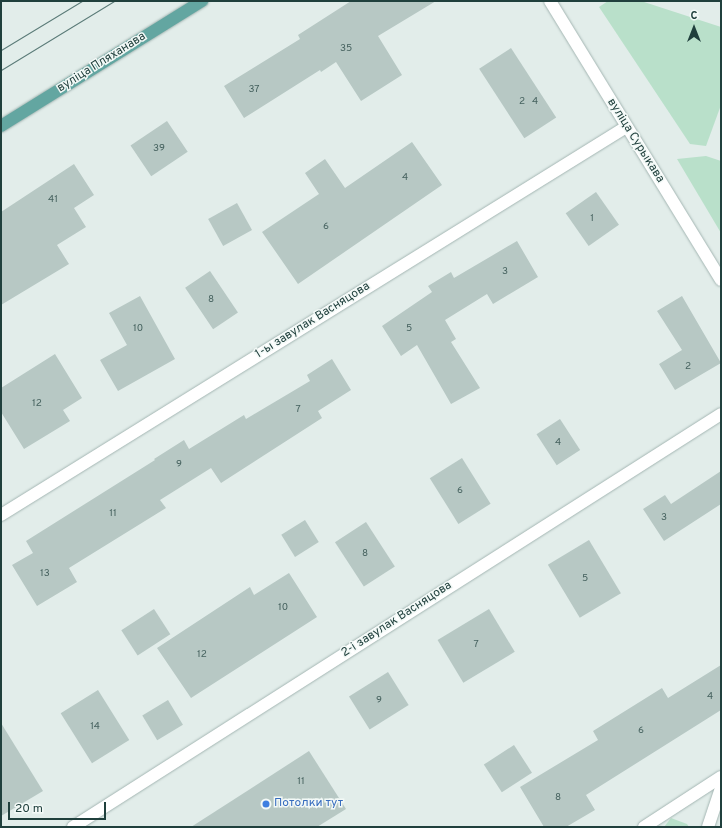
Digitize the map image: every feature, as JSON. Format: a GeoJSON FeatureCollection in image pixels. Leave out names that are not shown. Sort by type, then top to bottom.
{"type":"FeatureCollection","features":[{"type":"Feature","properties":{"kind":"main road","name":"вуліца Пляханава"},"geometry":{"type":"LineString","coordinates":[[1,126],[202,1]]}},
{"type":"Feature","properties":{"kind":"street","name":"вуліца Сурыкава"},"geometry":{"type":"LineString","coordinates":[[550,1],[721,280]]}},
{"type":"Feature","properties":{"kind":"street","name":"1-ы завулак Васняцова"},"geometry":{"type":"LineString","coordinates":[[1,515],[626,127]]}},
{"type":"Feature","properties":{"kind":"street","name":"2-і завулак Васняцова"},"geometry":{"type":"LineString","coordinates":[[73,827],[721,414]]}},
{"type":"Feature","properties":{"kind":"street"},"geometry":{"type":"LineString","coordinates":[[644,827],[721,777]]}},
{"type":"Feature","properties":{"kind":"street"},"geometry":{"type":"LineString","coordinates":[[708,827],[721,788]]}},
{"type":"Feature","properties":{"kind":"green space"},"geometry":{"type":"Polygon","coordinates":[[[608,1],[641,1],[721,27],[721,105],[706,146],[690,144],[599,7],[608,1]]]}},
{"type":"Feature","properties":{"kind":"green space"},"geometry":{"type":"Polygon","coordinates":[[[706,156],[721,161],[721,233],[677,159],[706,156]]]}},
{"type":"Feature","properties":{"kind":"green space"},"geometry":{"type":"Polygon","coordinates":[[[671,818],[687,824],[689,827],[664,827],[671,818]]]}},
{"type":"Feature","properties":{"kind":"building"},"geometry":{"type":"Polygon","coordinates":[[[351,1],[436,1],[378,36],[402,75],[361,101],[336,62],[321,72],[320,70],[244,118],[224,86],[300,39],[298,35],[351,1]]]}},
{"type":"Feature","properties":{"kind":"building"},"geometry":{"type":"Polygon","coordinates":[[[511,48],[556,118],[524,138],[479,69],[511,48]]]}},
{"type":"Feature","properties":{"kind":"building"},"geometry":{"type":"Polygon","coordinates":[[[167,121],[188,152],[151,176],[131,146],[167,121]]]}},
{"type":"Feature","properties":{"kind":"building"},"geometry":{"type":"Polygon","coordinates":[[[412,142],[442,185],[298,284],[262,232],[319,194],[305,173],[325,159],[345,188],[412,142]]]}},
{"type":"Feature","properties":{"kind":"building"},"geometry":{"type":"Polygon","coordinates":[[[74,164],[94,195],[74,208],[86,227],[57,245],[69,264],[1,305],[1,212],[74,164]]]}},
{"type":"Feature","properties":{"kind":"building"},"geometry":{"type":"Polygon","coordinates":[[[596,192],[619,225],[589,246],[566,213],[596,192]]]}},
{"type":"Feature","properties":{"kind":"building"},"geometry":{"type":"Polygon","coordinates":[[[237,203],[252,230],[223,246],[208,219],[237,203]]]}},
{"type":"Feature","properties":{"kind":"building"},"geometry":{"type":"Polygon","coordinates":[[[517,241],[538,277],[493,304],[487,294],[445,320],[456,339],[451,342],[480,388],[451,404],[417,345],[401,356],[382,326],[432,292],[428,286],[451,272],[454,278],[517,241]]]}},
{"type":"Feature","properties":{"kind":"building"},"geometry":{"type":"Polygon","coordinates":[[[210,271],[238,312],[213,329],[185,288],[210,271]]]}},
{"type":"Feature","properties":{"kind":"building"},"geometry":{"type":"Polygon","coordinates":[[[140,296],[175,359],[118,391],[100,360],[127,345],[109,313],[140,296]]]}},
{"type":"Feature","properties":{"kind":"building"},"geometry":{"type":"Polygon","coordinates":[[[682,296],[721,363],[675,390],[659,364],[682,350],[657,311],[682,296]]]}},
{"type":"Feature","properties":{"kind":"building"},"geometry":{"type":"Polygon","coordinates":[[[55,354],[82,398],[63,410],[70,421],[24,449],[1,412],[1,388],[55,354]]]}},
{"type":"Feature","properties":{"kind":"building"},"geometry":{"type":"Polygon","coordinates":[[[332,359],[351,390],[318,411],[322,418],[221,483],[211,468],[160,500],[166,508],[69,568],[77,582],[37,606],[12,565],[33,553],[26,541],[155,460],[154,459],[184,440],[189,449],[244,415],[246,419],[310,381],[307,375],[332,359]]]}},
{"type":"Feature","properties":{"kind":"building"},"geometry":{"type":"Polygon","coordinates":[[[560,419],[580,450],[557,465],[537,434],[560,419]]]}},
{"type":"Feature","properties":{"kind":"building"},"geometry":{"type":"Polygon","coordinates":[[[462,458],[491,504],[458,524],[430,478],[462,458]]]}},
{"type":"Feature","properties":{"kind":"building"},"geometry":{"type":"Polygon","coordinates":[[[721,471],[721,504],[664,541],[643,509],[665,495],[671,504],[721,471]]]}},
{"type":"Feature","properties":{"kind":"building"},"geometry":{"type":"Polygon","coordinates":[[[305,520],[319,542],[295,557],[281,535],[305,520]]]}},
{"type":"Feature","properties":{"kind":"building"},"geometry":{"type":"Polygon","coordinates":[[[366,522],[395,566],[364,587],[335,542],[366,522]]]}},
{"type":"Feature","properties":{"kind":"building"},"geometry":{"type":"Polygon","coordinates":[[[589,540],[621,593],[580,618],[548,565],[589,540]]]}},
{"type":"Feature","properties":{"kind":"building"},"geometry":{"type":"Polygon","coordinates":[[[289,573],[317,617],[191,698],[157,648],[250,587],[254,595],[289,573]]]}},
{"type":"Feature","properties":{"kind":"building"},"geometry":{"type":"Polygon","coordinates":[[[154,609],[170,634],[138,655],[121,630],[154,609]]]}},
{"type":"Feature","properties":{"kind":"building"},"geometry":{"type":"Polygon","coordinates":[[[489,609],[515,652],[463,683],[438,640],[489,609]]]}},
{"type":"Feature","properties":{"kind":"building"},"geometry":{"type":"Polygon","coordinates":[[[721,665],[721,710],[586,795],[595,810],[566,827],[544,827],[520,787],[598,740],[593,731],[662,688],[668,698],[721,665]]]}},
{"type":"Feature","properties":{"kind":"building"},"geometry":{"type":"Polygon","coordinates":[[[388,672],[409,705],[370,729],[349,696],[388,672]]]}},
{"type":"Feature","properties":{"kind":"building"},"geometry":{"type":"Polygon","coordinates":[[[98,690],[129,740],[92,763],[61,713],[98,690]]]}},
{"type":"Feature","properties":{"kind":"building"},"geometry":{"type":"Polygon","coordinates":[[[168,700],[183,725],[157,740],[142,715],[168,700]]]}},
{"type":"Feature","properties":{"kind":"building"},"geometry":{"type":"Polygon","coordinates":[[[1,723],[43,791],[1,816],[1,723]]]}},
{"type":"Feature","properties":{"kind":"building"},"geometry":{"type":"Polygon","coordinates":[[[514,745],[532,773],[502,792],[484,765],[514,745]]]}},
{"type":"Feature","properties":{"kind":"building"},"geometry":{"type":"Polygon","coordinates":[[[309,751],[346,809],[317,827],[191,827],[309,751]]]}},
{"type":"Feature","properties":{"kind":"tram line"},"geometry":{"type":"LineString","coordinates":[[1,50],[82,1]]}},
{"type":"Feature","properties":{"kind":"tram line"},"geometry":{"type":"LineString","coordinates":[[1,70],[114,1]]}},
{"type":"Feature","properties":{"kind":"place","name":"Потолки тут"},"geometry":{"type":"Point","coordinates":[266,804]}}]}
